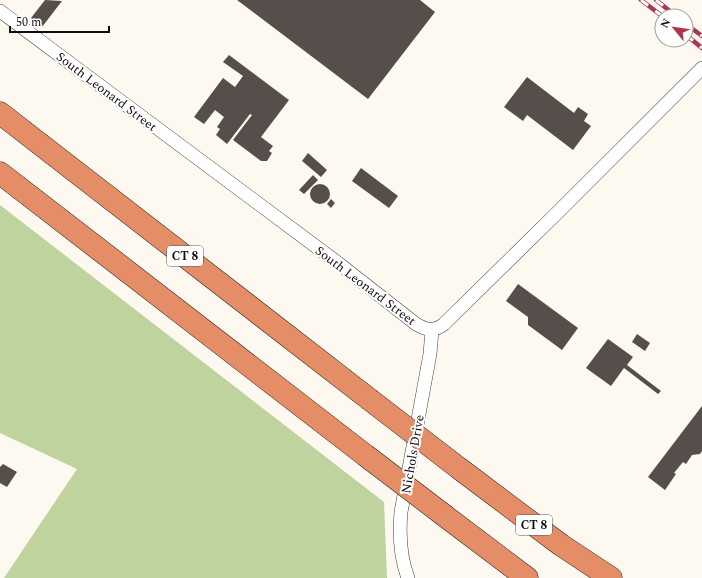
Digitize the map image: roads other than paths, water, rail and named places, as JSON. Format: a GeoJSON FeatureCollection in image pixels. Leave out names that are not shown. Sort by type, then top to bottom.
{"type":"FeatureCollection","features":[{"type":"Feature","properties":{"kind":"highway","name":"CT 8"},"geometry":{"type":"LineString","coordinates":[[0,113],[460,469],[561,544],[611,578]]}},
{"type":"Feature","properties":{"kind":"highway"},"geometry":{"type":"LineString","coordinates":[[0,173],[527,578]]}},
{"type":"Feature","properties":{"kind":"street","name":"South Leonard Street"},"geometry":{"type":"LineString","coordinates":[[0,10],[338,263],[416,324],[432,330],[440,327],[471,297],[701,69]]}},
{"type":"Feature","properties":{"kind":"street","name":"Nichols Drive"},"geometry":{"type":"LineString","coordinates":[[408,578],[401,551],[401,512],[430,354],[432,330]]}},
{"type":"Feature","properties":{"kind":"railway"},"geometry":{"type":"LineString","coordinates":[[641,0],[654,10]]}},
{"type":"Feature","properties":{"kind":"railway"},"geometry":{"type":"LineString","coordinates":[[656,0],[666,8]]}},
{"type":"Feature","properties":{"kind":"railway"},"geometry":{"type":"LineString","coordinates":[[694,30],[702,36]]}},
{"type":"Feature","properties":{"kind":"railway"},"geometry":{"type":"LineString","coordinates":[[694,42],[702,48]]}}]}
